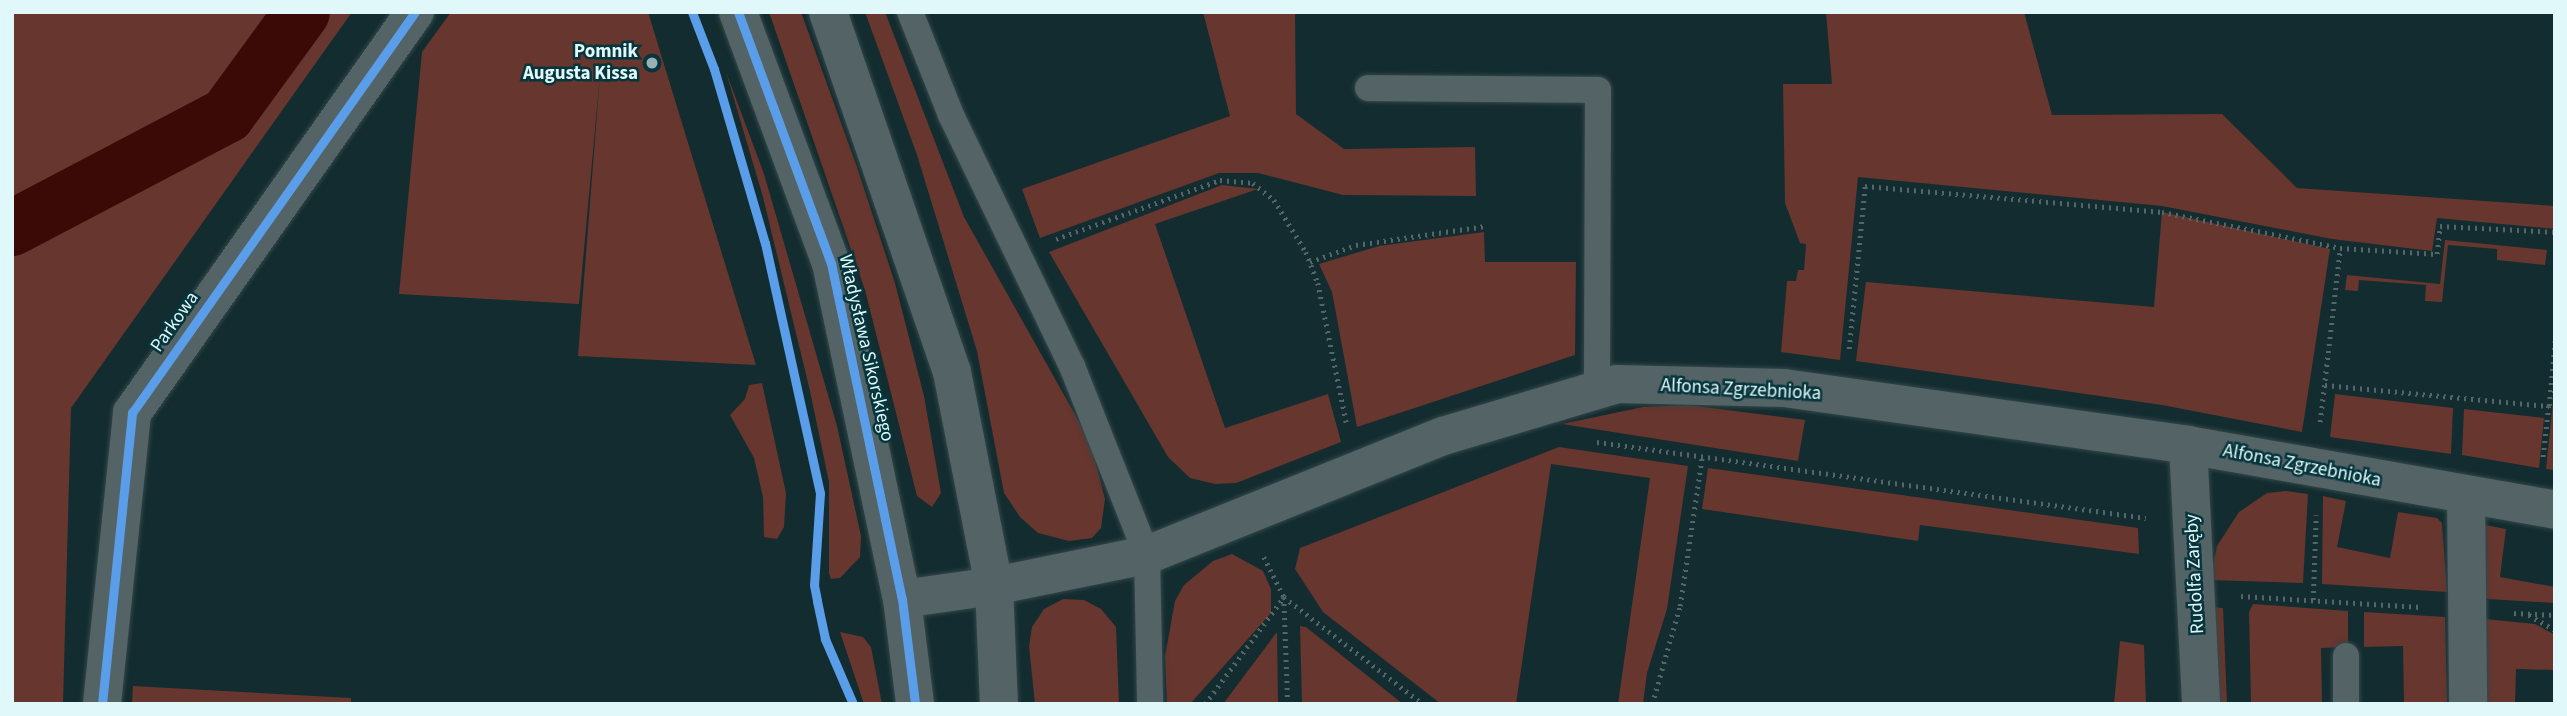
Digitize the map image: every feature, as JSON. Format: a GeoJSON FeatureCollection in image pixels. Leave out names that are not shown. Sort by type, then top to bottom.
{"type":"FeatureCollection","features":[{"type":"Feature","properties":{"kind":"street","name":"Parkowa"},"geometry":{"type":"LineString","coordinates":[[102,704],[132,413],[415,12]]}},
{"type":"Feature","properties":{"kind":"street","name":"Władysława Sikorskiego"},"geometry":{"type":"LineString","coordinates":[[738,12],[831,264],[902,599],[915,704]]}},
{"type":"Feature","properties":{"kind":"street"},"geometry":{"type":"LineString","coordinates":[[828,12],[951,372],[994,586],[999,704]]}},
{"type":"Feature","properties":{"kind":"street","name":"Alfonsa Zgrzebnioka"},"geometry":{"type":"LineString","coordinates":[[902,599],[994,586],[1147,555],[1443,436],[1617,384],[1784,388],[2188,444],[2466,497],[2555,510]]}},
{"type":"Feature","properties":{"kind":"street","name":"Rudolfa Zaręby"},"geometry":{"type":"LineString","coordinates":[[2188,444],[2201,704]]}},
{"type":"Feature","properties":{"kind":"street"},"geometry":{"type":"LineString","coordinates":[[2466,497],[2468,704]]}},
{"type":"Feature","properties":{"kind":"lane"},"geometry":{"type":"LineString","coordinates":[[910,12],[951,115],[1072,366],[1147,555],[1150,704]]}},
{"type":"Feature","properties":{"kind":"lane"},"geometry":{"type":"LineString","coordinates":[[1368,88],[1598,90],[1597,388]]}},
{"type":"Feature","properties":{"kind":"lane"},"geometry":{"type":"LineString","coordinates":[[2346,656],[2346,704]]}},
{"type":"Feature","properties":{"kind":"path"},"geometry":{"type":"LineString","coordinates":[[1052,241],[1220,180],[1253,183],[1274,200],[1310,262],[1349,433]]}},
{"type":"Feature","properties":{"kind":"path"},"geometry":{"type":"LineString","coordinates":[[1847,360],[1865,186],[2162,212],[2340,248],[2437,254],[2440,226],[2555,232]]}},
{"type":"Feature","properties":{"kind":"path"},"geometry":{"type":"LineString","coordinates":[[1310,262],[1356,245],[1484,226]]}},
{"type":"Feature","properties":{"kind":"path"},"geometry":{"type":"LineString","coordinates":[[2320,430],[2340,248]]}},
{"type":"Feature","properties":{"kind":"path"},"geometry":{"type":"LineString","coordinates":[[2542,465],[2555,340]]}},
{"type":"Feature","properties":{"kind":"path"},"geometry":{"type":"LineString","coordinates":[[2325,385],[2549,406]]}},
{"type":"Feature","properties":{"kind":"path"},"geometry":{"type":"LineString","coordinates":[[1592,442],[2148,518],[2149,530]]}},
{"type":"Feature","properties":{"kind":"path"},"geometry":{"type":"LineString","coordinates":[[1652,704],[1680,606],[1702,457]]}},
{"type":"Feature","properties":{"kind":"path"},"geometry":{"type":"LineString","coordinates":[[2313,600],[2316,510]]}},
{"type":"Feature","properties":{"kind":"path"},"geometry":{"type":"LineString","coordinates":[[1274,548],[1262,553],[1284,597],[1288,704]]}},
{"type":"Feature","properties":{"kind":"path"},"geometry":{"type":"LineString","coordinates":[[2197,594],[2555,615]]}},
{"type":"Feature","properties":{"kind":"path"},"geometry":{"type":"LineString","coordinates":[[1205,704],[1284,597]]}},
{"type":"Feature","properties":{"kind":"path"},"geometry":{"type":"LineString","coordinates":[[1284,597],[1423,704]]}},
{"type":"Feature","properties":{"kind":"path"},"geometry":{"type":"LineString","coordinates":[[2525,613],[2555,630]]}},
{"type":"Feature","properties":{"kind":"shaded area"},"geometry":{"type":"Polygon","coordinates":[[[12,12],[352,12],[71,408],[63,704],[12,704],[12,12]]]}},
{"type":"Feature","properties":{"kind":"shaded area"},"geometry":{"type":"Polygon","coordinates":[[[451,12],[648,12],[756,365],[578,356],[600,75],[579,304],[399,294],[422,52],[451,12]]]}},
{"type":"Feature","properties":{"kind":"shaded area"},"geometry":{"type":"Polygon","coordinates":[[[769,12],[801,12],[857,167],[895,283],[924,396],[941,493],[932,507],[917,496],[865,290],[769,12]]]}},
{"type":"Feature","properties":{"kind":"shaded area"},"geometry":{"type":"Polygon","coordinates":[[[865,12],[885,12],[964,217],[1090,441],[1105,499],[1101,528],[1092,538],[1069,541],[1038,533],[1020,517],[1004,493],[977,351],[917,155],[865,12]]]}},
{"type":"Feature","properties":{"kind":"shaded area"},"geometry":{"type":"Polygon","coordinates":[[[1203,12],[1295,12],[1296,114],[1344,149],[1475,147],[1476,196],[1343,195],[1258,173],[1219,173],[1040,238],[1022,189],[1230,116],[1203,12]]]}},
{"type":"Feature","properties":{"kind":"shaded area"},"geometry":{"type":"Polygon","coordinates":[[[1826,12],[2024,12],[2052,115],[2222,114],[2297,188],[2555,206],[2555,229],[2437,218],[2432,251],[2332,239],[2162,206],[1858,177],[1840,360],[1781,352],[1787,281],[1796,281],[1798,270],[1804,270],[1806,244],[1800,243],[1785,203],[1783,84],[1832,84],[1826,12]]]}},
{"type":"Feature","properties":{"kind":"shaded area"},"geometry":{"type":"Polygon","coordinates":[[[726,72],[764,174],[837,426],[861,536],[860,557],[840,578],[831,579],[829,573],[829,482],[810,391],[763,197],[726,72]]]}},
{"type":"Feature","properties":{"kind":"shaded area"},"geometry":{"type":"Polygon","coordinates":[[[1222,185],[1258,189],[1155,224],[1225,428],[1328,394],[1341,442],[1236,483],[1215,484],[1190,478],[1168,457],[1049,252],[1222,185]]]}},
{"type":"Feature","properties":{"kind":"shaded area"},"geometry":{"type":"Polygon","coordinates":[[[2162,212],[2330,249],[2302,432],[2162,405],[1856,361],[1866,282],[2154,307],[2162,212]]]}},
{"type":"Feature","properties":{"kind":"shaded area"},"geometry":{"type":"Polygon","coordinates":[[[1484,232],[1485,262],[1576,262],[1575,355],[1357,427],[1332,292],[1319,264],[1379,246],[1484,232]]]}},
{"type":"Feature","properties":{"kind":"shaded area"},"geometry":{"type":"Polygon","coordinates":[[[2445,240],[2547,250],[2545,265],[2497,260],[2497,249],[2448,245],[2442,302],[2425,301],[2426,285],[2359,280],[2358,291],[2345,290],[2347,275],[2440,284],[2445,240]]]}},
{"type":"Feature","properties":{"kind":"shaded area"},"geometry":{"type":"Polygon","coordinates":[[[2555,382],[2555,470],[2546,469],[2555,382]]]}},
{"type":"Feature","properties":{"kind":"shaded area"},"geometry":{"type":"Polygon","coordinates":[[[762,383],[786,493],[784,527],[777,539],[764,537],[763,497],[754,458],[730,415],[745,399],[749,385],[762,383]]]}},
{"type":"Feature","properties":{"kind":"shaded area"},"geometry":{"type":"Polygon","coordinates":[[[2335,394],[2453,408],[2451,454],[2330,437],[2335,394]]]}},
{"type":"Feature","properties":{"kind":"shaded area"},"geometry":{"type":"Polygon","coordinates":[[[1688,405],[1805,420],[1798,461],[1562,424],[1643,407],[1688,405]]]}},
{"type":"Feature","properties":{"kind":"shaded area"},"geometry":{"type":"Polygon","coordinates":[[[2464,409],[2544,418],[2539,468],[2462,455],[2464,409]]]}},
{"type":"Feature","properties":{"kind":"shaded area"},"geometry":{"type":"Polygon","coordinates":[[[1559,447],[1688,466],[1667,609],[1647,673],[1643,704],[1618,704],[1650,478],[1551,464],[1516,704],[1441,704],[1323,612],[1295,569],[1300,548],[1559,447]]]}},
{"type":"Feature","properties":{"kind":"shaded area"},"geometry":{"type":"Polygon","coordinates":[[[1708,468],[2138,528],[2139,554],[1920,525],[1918,541],[1702,509],[1708,468]]]}},
{"type":"Feature","properties":{"kind":"shaded area"},"geometry":{"type":"Polygon","coordinates":[[[2286,491],[2308,494],[2303,583],[2210,580],[2217,546],[2239,512],[2267,493],[2286,491]]]}},
{"type":"Feature","properties":{"kind":"shaded area"},"geometry":{"type":"Polygon","coordinates":[[[2323,496],[2346,501],[2337,547],[2390,558],[2398,512],[2437,518],[2442,523],[2447,592],[2322,584],[2323,496]]]}},
{"type":"Feature","properties":{"kind":"shaded area"},"geometry":{"type":"Polygon","coordinates":[[[2485,525],[2506,529],[2500,577],[2555,587],[2555,603],[2487,599],[2482,593],[2485,525]]]}},
{"type":"Feature","properties":{"kind":"shaded area"},"geometry":{"type":"Polygon","coordinates":[[[1232,554],[1263,571],[1271,589],[1271,613],[1190,704],[1167,704],[1165,656],[1175,601],[1184,585],[1213,561],[1232,554]]]}},
{"type":"Feature","properties":{"kind":"shaded area"},"geometry":{"type":"Polygon","coordinates":[[[1063,599],[1084,600],[1101,609],[1116,627],[1119,704],[1035,704],[1029,646],[1032,627],[1044,609],[1063,599]]]}},
{"type":"Feature","properties":{"kind":"shaded area"},"geometry":{"type":"Polygon","coordinates":[[[2253,604],[2348,611],[2348,647],[2321,648],[2322,704],[2251,704],[2249,612],[2253,604]]]}},
{"type":"Feature","properties":{"kind":"shaded area"},"geometry":{"type":"Polygon","coordinates":[[[2210,607],[2223,608],[2227,704],[2211,704],[2210,607]]]}},
{"type":"Feature","properties":{"kind":"shaded area"},"geometry":{"type":"Polygon","coordinates":[[[2364,612],[2445,617],[2447,704],[2404,704],[2403,646],[2364,647],[2364,612]]]}},
{"type":"Feature","properties":{"kind":"shaded area"},"geometry":{"type":"Polygon","coordinates":[[[2485,619],[2535,624],[2555,635],[2555,670],[2516,669],[2515,704],[2487,704],[2485,619]]]}},
{"type":"Feature","properties":{"kind":"shaded area"},"geometry":{"type":"Polygon","coordinates":[[[1300,626],[1306,627],[1403,704],[1302,704],[1300,626]]]}},
{"type":"Feature","properties":{"kind":"shaded area"},"geometry":{"type":"Polygon","coordinates":[[[840,632],[863,637],[871,647],[882,704],[864,704],[840,632]]]}},
{"type":"Feature","properties":{"kind":"shaded area"},"geometry":{"type":"Polygon","coordinates":[[[1277,632],[1278,704],[1223,704],[1277,632]]]}},
{"type":"Feature","properties":{"kind":"shaded area"},"geometry":{"type":"Polygon","coordinates":[[[2120,641],[2144,645],[2146,704],[2114,704],[2120,641]]]}},
{"type":"Feature","properties":{"kind":"shaded area"},"geometry":{"type":"Polygon","coordinates":[[[133,686],[351,698],[351,704],[132,704],[133,686]]]}},
{"type":"Feature","properties":{"kind":"waterway"},"geometry":{"type":"LineString","coordinates":[[12,228],[227,115],[302,12]]}},
{"type":"Feature","properties":{"kind":"cycle path"},"geometry":{"type":"LineString","coordinates":[[102,704],[132,413],[415,12]]}},
{"type":"Feature","properties":{"kind":"cycle path"},"geometry":{"type":"LineString","coordinates":[[692,12],[714,69],[765,243],[820,493],[814,585],[817,601],[825,639],[853,704]]}},
{"type":"Feature","properties":{"kind":"cycle path"},"geometry":{"type":"LineString","coordinates":[[738,12],[831,263],[902,599],[915,704]]}},
{"type":"Feature","properties":{"kind":"place","name":"Pomnik Augusta Kissa"},"geometry":{"type":"Point","coordinates":[652,63]}}]}
